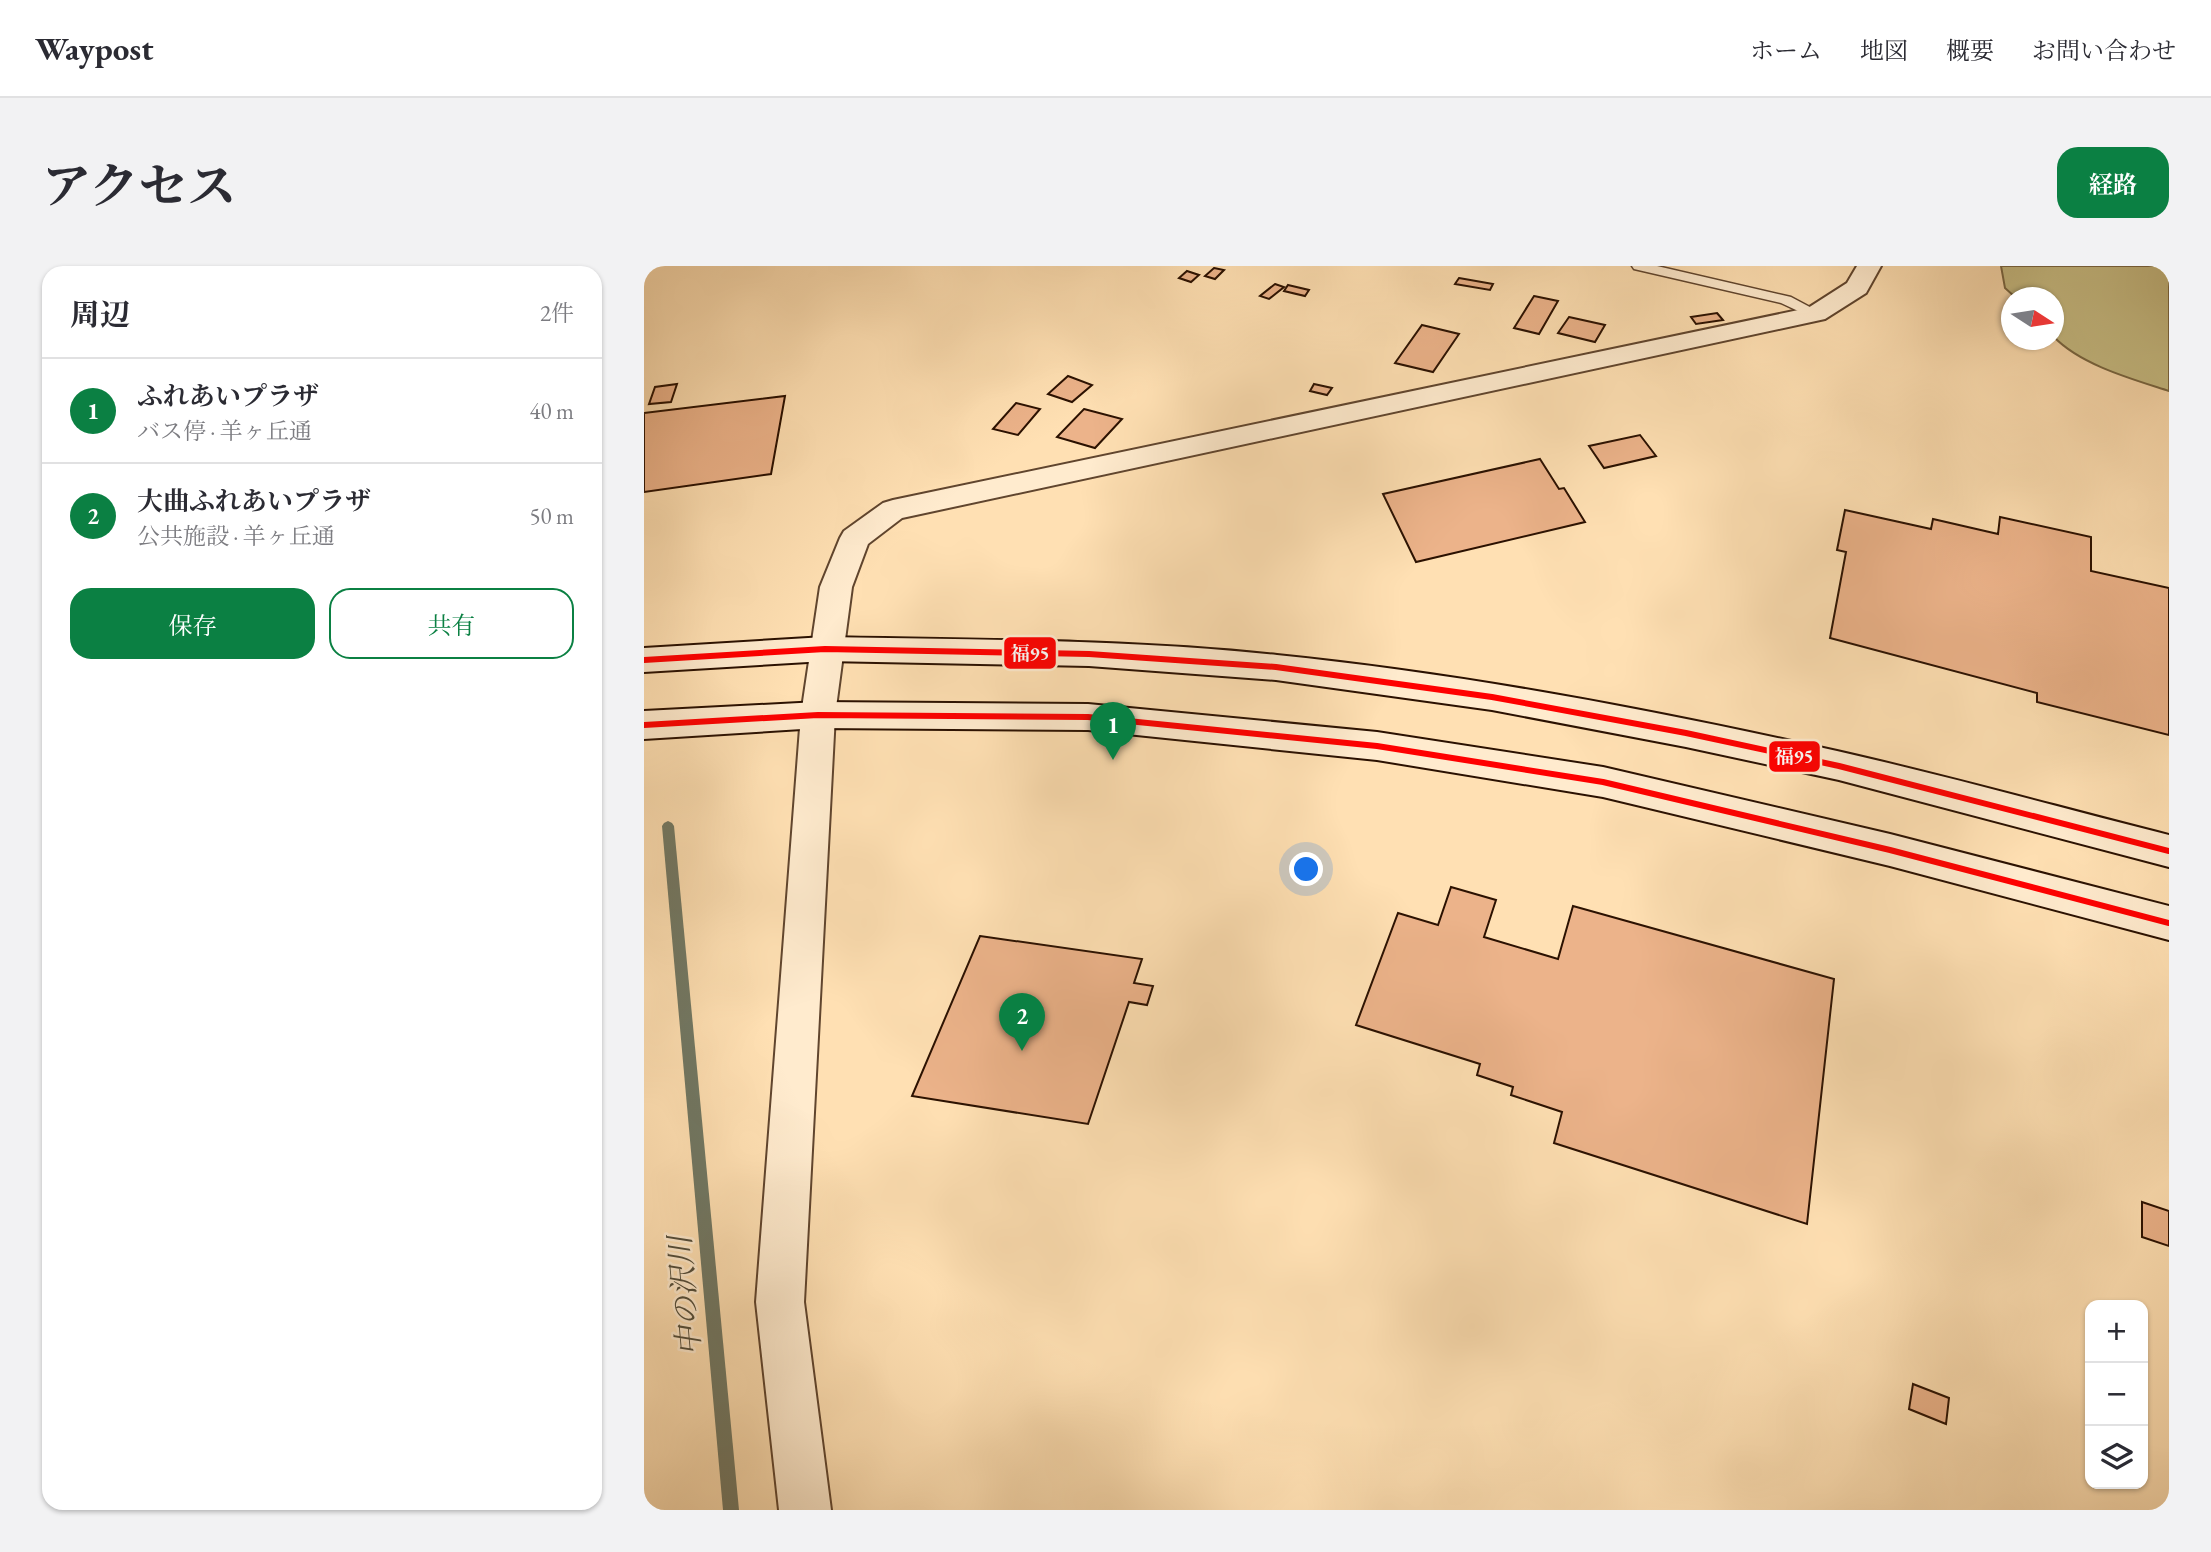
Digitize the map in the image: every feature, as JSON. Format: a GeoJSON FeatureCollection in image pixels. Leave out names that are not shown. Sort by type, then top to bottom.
{"type":"FeatureCollection","features":[{"type":"Feature","properties":{"kind":"main road"},"geometry":{"type":"LineString","coordinates":[[805,1510],[780,1302],[818,715],[825,649],[836,587],[855,538],[893,510],[1816,314],[1857,288],[1869,266]]}},
{"type":"Feature","properties":{"kind":"main road"},"geometry":{"type":"LineString","coordinates":[[644,660],[825,649],[1089,654],[1249,665],[1492,697],[1686,733],[1839,766],[2169,851]]}},
{"type":"Feature","properties":{"kind":"main road"},"geometry":{"type":"LineString","coordinates":[[644,725],[818,715],[1088,717],[1377,746],[1603,782],[1890,850],[2169,923]]}},
{"type":"Feature","properties":{"kind":"lane"},"geometry":{"type":"LineString","coordinates":[[1639,266],[1786,300],[1816,314]]}},
{"type":"Feature","properties":{"kind":"shaded area"},"geometry":{"type":"Polygon","coordinates":[[[2001,266],[2169,266],[2169,391],[2108,370],[2064,346],[2064,287],[2005,287],[2001,266]]]}},
{"type":"Feature","properties":{"kind":"building"},"geometry":{"type":"Polygon","coordinates":[[[1214,268],[1224,270],[1215,279],[1205,276],[1214,268]]]}},
{"type":"Feature","properties":{"kind":"building"},"geometry":{"type":"Polygon","coordinates":[[[1187,271],[1199,275],[1191,282],[1179,278],[1187,271]]]}},
{"type":"Feature","properties":{"kind":"building"},"geometry":{"type":"Polygon","coordinates":[[[1459,278],[1493,284],[1490,290],[1455,284],[1459,278]]]}},
{"type":"Feature","properties":{"kind":"building"},"geometry":{"type":"Polygon","coordinates":[[[1275,284],[1284,287],[1269,299],[1260,296],[1275,284]]]}},
{"type":"Feature","properties":{"kind":"building"},"geometry":{"type":"Polygon","coordinates":[[[1288,285],[1309,290],[1305,296],[1284,291],[1288,285]]]}},
{"type":"Feature","properties":{"kind":"building"},"geometry":{"type":"Polygon","coordinates":[[[1534,296],[1558,301],[1539,334],[1514,328],[1534,296]]]}},
{"type":"Feature","properties":{"kind":"building"},"geometry":{"type":"Polygon","coordinates":[[[1717,313],[1723,320],[1696,324],[1691,317],[1717,313]]]}},
{"type":"Feature","properties":{"kind":"building"},"geometry":{"type":"Polygon","coordinates":[[[1569,317],[1605,325],[1595,342],[1558,333],[1569,317]]]}},
{"type":"Feature","properties":{"kind":"building"},"geometry":{"type":"Polygon","coordinates":[[[1422,325],[1459,334],[1433,372],[1395,363],[1422,325]]]}},
{"type":"Feature","properties":{"kind":"building"},"geometry":{"type":"Polygon","coordinates":[[[1068,376],[1092,385],[1072,402],[1048,394],[1068,376]]]}},
{"type":"Feature","properties":{"kind":"building"},"geometry":{"type":"Polygon","coordinates":[[[677,384],[671,402],[649,404],[655,387],[677,384]]]}},
{"type":"Feature","properties":{"kind":"building"},"geometry":{"type":"Polygon","coordinates":[[[1314,384],[1332,388],[1327,395],[1310,391],[1314,384]]]}},
{"type":"Feature","properties":{"kind":"building"},"geometry":{"type":"Polygon","coordinates":[[[785,396],[771,474],[644,492],[644,413],[785,396]]]}},
{"type":"Feature","properties":{"kind":"building"},"geometry":{"type":"Polygon","coordinates":[[[1016,403],[1040,409],[1018,435],[993,429],[1016,403]]]}},
{"type":"Feature","properties":{"kind":"building"},"geometry":{"type":"Polygon","coordinates":[[[1084,409],[1122,419],[1095,448],[1057,437],[1084,409]]]}},
{"type":"Feature","properties":{"kind":"building"},"geometry":{"type":"Polygon","coordinates":[[[1640,435],[1656,456],[1604,468],[1589,446],[1640,435]]]}},
{"type":"Feature","properties":{"kind":"building"},"geometry":{"type":"Polygon","coordinates":[[[1540,459],[1559,489],[1564,488],[1585,522],[1416,562],[1383,494],[1540,459]]]}},
{"type":"Feature","properties":{"kind":"building"},"geometry":{"type":"Polygon","coordinates":[[[1845,510],[1931,529],[1933,519],[1998,534],[2000,517],[2091,537],[2091,571],[2169,588],[2169,735],[2037,702],[2037,693],[1830,638],[1846,552],[1837,550],[1845,510]]]}},
{"type":"Feature","properties":{"kind":"building"},"geometry":{"type":"Polygon","coordinates":[[[1451,887],[1496,900],[1484,937],[1558,959],[1573,906],[1834,979],[1807,1224],[1554,1143],[1562,1112],[1511,1095],[1513,1087],[1477,1075],[1480,1064],[1356,1025],[1398,913],[1438,925],[1451,887]]]}},
{"type":"Feature","properties":{"kind":"building"},"geometry":{"type":"Polygon","coordinates":[[[980,936],[1142,959],[1134,983],[1153,986],[1147,1005],[1129,1002],[1088,1124],[912,1096],[980,936]]]}},
{"type":"Feature","properties":{"kind":"building"},"geometry":{"type":"Polygon","coordinates":[[[2142,1202],[2169,1211],[2169,1246],[2142,1237],[2142,1202]]]}},
{"type":"Feature","properties":{"kind":"building"},"geometry":{"type":"Polygon","coordinates":[[[1913,1384],[1949,1398],[1946,1424],[1909,1409],[1913,1384]]]}},
{"type":"Feature","properties":{"kind":"waterway","name":"中の沢川"},"geometry":{"type":"LineString","coordinates":[[668,826],[731,1510]]}},
{"type":"Feature","properties":{"kind":"transit line","name":"福95"},"geometry":{"type":"LineString","coordinates":[[644,660],[825,649],[1089,654],[1276,667],[1492,697],[1686,733],[1839,766],[2169,851]]}},
{"type":"Feature","properties":{"kind":"transit line","name":"福95"},"geometry":{"type":"LineString","coordinates":[[644,725],[818,715],[1088,717],[1377,746],[1603,782],[1890,850],[2169,923]]}},
{"type":"Feature","properties":{"kind":"place","name":"ふれあいプラザ"},"geometry":{"type":"Point","coordinates":[1113,760]}},
{"type":"Feature","properties":{"kind":"place","name":"大曲ふれあいプラザ"},"geometry":{"type":"Point","coordinates":[1022,1051]}}]}
